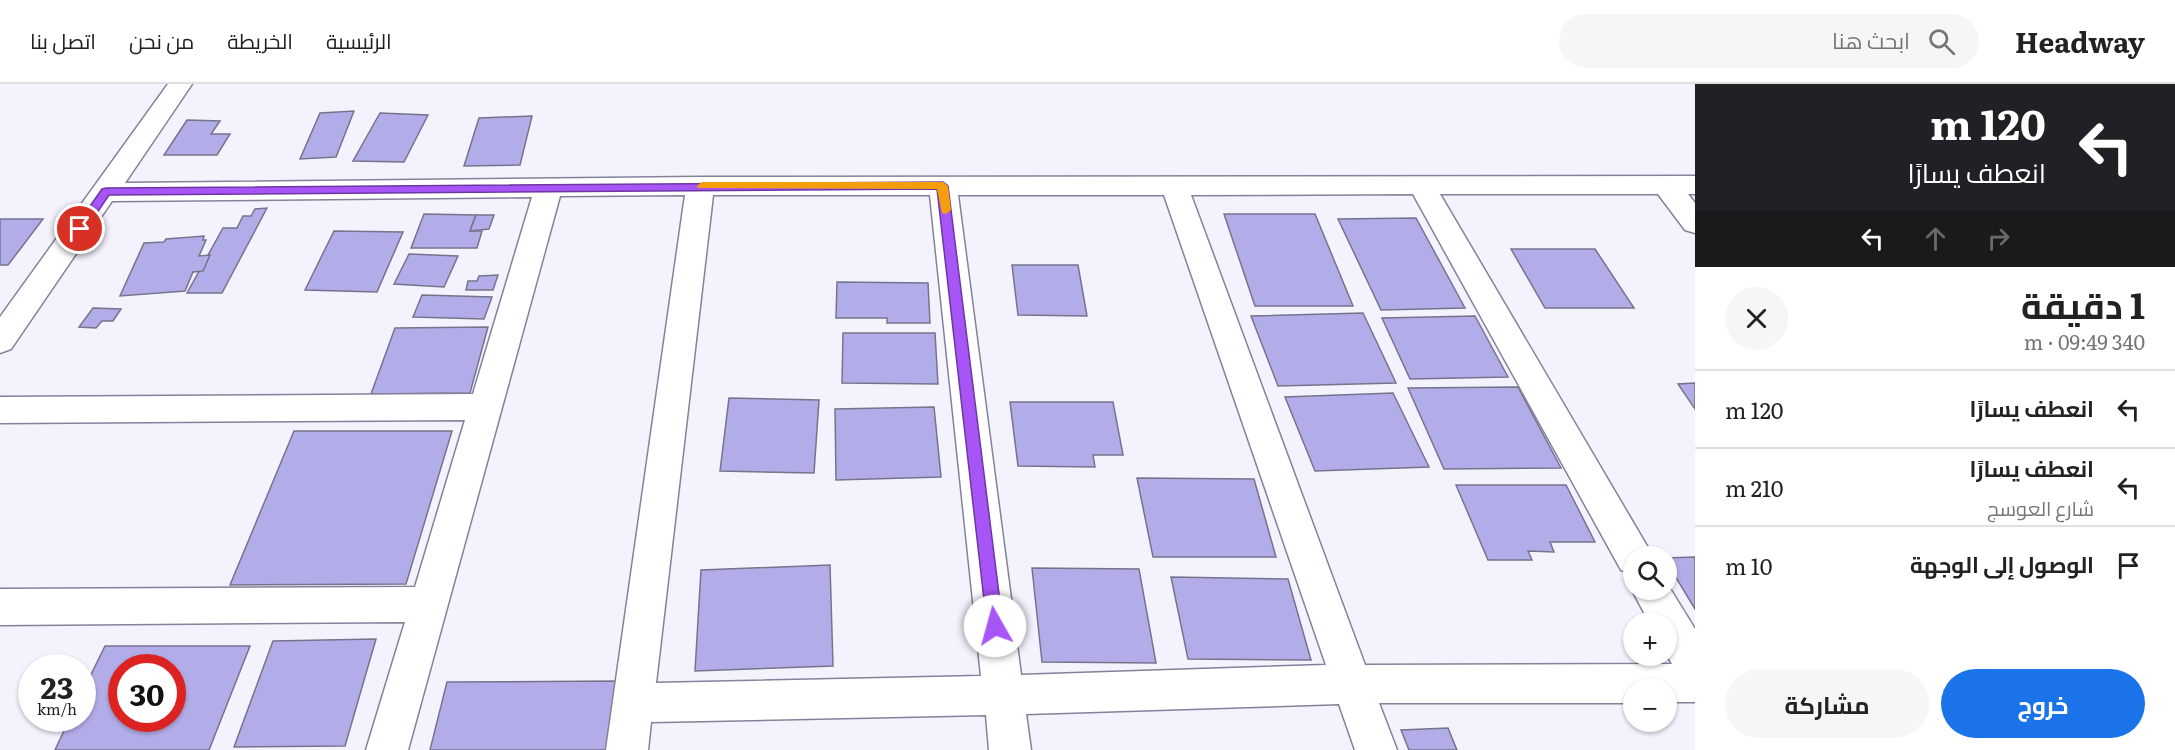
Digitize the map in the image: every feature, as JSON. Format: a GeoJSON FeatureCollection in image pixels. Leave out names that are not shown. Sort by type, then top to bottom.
{"type":"FeatureCollection","features":[{"type":"Feature","properties":{"kind":"street"},"geometry":{"type":"LineString","coordinates":[[0,341],[180,84]]}},
{"type":"Feature","properties":{"kind":"street"},"geometry":{"type":"LineString","coordinates":[[1174,185],[1376,750]]}},
{"type":"Feature","properties":{"kind":"street"},"geometry":{"type":"LineString","coordinates":[[1421,185],[1627,546]]}},
{"type":"Feature","properties":{"kind":"street"},"geometry":{"type":"LineString","coordinates":[[1666,185],[1695,223]]}},
{"type":"Feature","properties":{"kind":"street"},"geometry":{"type":"LineString","coordinates":[[106,192],[700,186],[1695,185]]}},
{"type":"Feature","properties":{"kind":"street"},"geometry":{"type":"LineString","coordinates":[[627,750],[700,186]]}},
{"type":"Feature","properties":{"kind":"street"},"geometry":{"type":"LineString","coordinates":[[943,186],[1011,750]]}},
{"type":"Feature","properties":{"kind":"street"},"geometry":{"type":"LineString","coordinates":[[387,750],[549,187]]}},
{"type":"Feature","properties":{"kind":"street"},"geometry":{"type":"LineString","coordinates":[[0,410],[486,407]]}},
{"type":"Feature","properties":{"kind":"street"},"geometry":{"type":"LineString","coordinates":[[1657,600],[1695,666]]}},
{"type":"Feature","properties":{"kind":"street"},"geometry":{"type":"LineString","coordinates":[[0,607],[429,604]]}},
{"type":"Feature","properties":{"kind":"street"},"geometry":{"type":"LineString","coordinates":[[633,703],[1353,684],[1695,683]]}},
{"type":"Feature","properties":{"kind":"building"},"geometry":{"type":"Polygon","coordinates":[[[354,111],[336,157],[300,159],[320,113],[354,111]]]}},
{"type":"Feature","properties":{"kind":"building"},"geometry":{"type":"Polygon","coordinates":[[[380,113],[428,115],[404,162],[353,161],[380,113]]]}},
{"type":"Feature","properties":{"kind":"building"},"geometry":{"type":"Polygon","coordinates":[[[532,116],[520,165],[464,166],[479,118],[532,116]]]}},
{"type":"Feature","properties":{"kind":"building"},"geometry":{"type":"Polygon","coordinates":[[[187,120],[220,121],[211,134],[230,134],[217,155],[164,155],[187,120]]]}},
{"type":"Feature","properties":{"kind":"building"},"geometry":{"type":"Polygon","coordinates":[[[267,208],[222,293],[187,293],[223,228],[237,228],[243,216],[251,216],[255,209],[267,208]]]}},
{"type":"Feature","properties":{"kind":"building"},"geometry":{"type":"Polygon","coordinates":[[[424,214],[476,215],[470,231],[482,231],[477,248],[411,248],[424,214]]]}},
{"type":"Feature","properties":{"kind":"building"},"geometry":{"type":"Polygon","coordinates":[[[1224,214],[1315,214],[1353,306],[1255,306],[1224,214]]]}},
{"type":"Feature","properties":{"kind":"building"},"geometry":{"type":"Polygon","coordinates":[[[476,215],[494,215],[489,229],[470,231],[476,215]]]}},
{"type":"Feature","properties":{"kind":"building"},"geometry":{"type":"Polygon","coordinates":[[[1416,218],[1465,308],[1381,310],[1338,219],[1416,218]]]}},
{"type":"Feature","properties":{"kind":"building"},"geometry":{"type":"Polygon","coordinates":[[[0,219],[43,219],[8,265],[0,265],[0,219]]]}},
{"type":"Feature","properties":{"kind":"building"},"geometry":{"type":"Polygon","coordinates":[[[334,231],[403,232],[377,292],[305,290],[334,231]]]}},
{"type":"Feature","properties":{"kind":"building"},"geometry":{"type":"Polygon","coordinates":[[[204,236],[203,240],[206,240],[199,256],[210,255],[203,271],[193,272],[185,291],[120,296],[144,243],[204,236]]]}},
{"type":"Feature","properties":{"kind":"building"},"geometry":{"type":"Polygon","coordinates":[[[1511,249],[1595,249],[1634,308],[1545,308],[1511,249]]]}},
{"type":"Feature","properties":{"kind":"building"},"geometry":{"type":"Polygon","coordinates":[[[409,254],[458,256],[444,287],[394,284],[409,254]]]}},
{"type":"Feature","properties":{"kind":"building"},"geometry":{"type":"Polygon","coordinates":[[[1012,265],[1078,265],[1087,316],[1018,315],[1012,265]]]}},
{"type":"Feature","properties":{"kind":"building"},"geometry":{"type":"Polygon","coordinates":[[[498,275],[493,290],[466,290],[468,281],[477,281],[479,276],[498,275]]]}},
{"type":"Feature","properties":{"kind":"building"},"geometry":{"type":"Polygon","coordinates":[[[837,282],[928,283],[930,323],[887,323],[887,318],[836,318],[837,282]]]}},
{"type":"Feature","properties":{"kind":"building"},"geometry":{"type":"Polygon","coordinates":[[[422,295],[492,297],[484,319],[413,317],[422,295]]]}},
{"type":"Feature","properties":{"kind":"building"},"geometry":{"type":"Polygon","coordinates":[[[93,308],[121,309],[113,321],[102,321],[96,328],[79,327],[93,308]]]}},
{"type":"Feature","properties":{"kind":"building"},"geometry":{"type":"Polygon","coordinates":[[[1363,313],[1396,383],[1278,386],[1251,316],[1363,313]]]}},
{"type":"Feature","properties":{"kind":"building"},"geometry":{"type":"Polygon","coordinates":[[[1475,316],[1508,377],[1410,379],[1382,318],[1475,316]]]}},
{"type":"Feature","properties":{"kind":"building"},"geometry":{"type":"Polygon","coordinates":[[[488,327],[470,393],[371,394],[395,328],[488,327]]]}},
{"type":"Feature","properties":{"kind":"building"},"geometry":{"type":"Polygon","coordinates":[[[843,333],[935,333],[938,384],[842,383],[843,333]]]}},
{"type":"Feature","properties":{"kind":"building"},"geometry":{"type":"Polygon","coordinates":[[[1695,383],[1695,409],[1678,384],[1695,383]]]}},
{"type":"Feature","properties":{"kind":"building"},"geometry":{"type":"Polygon","coordinates":[[[1518,387],[1561,468],[1444,469],[1408,388],[1518,387]]]}},
{"type":"Feature","properties":{"kind":"building"},"geometry":{"type":"Polygon","coordinates":[[[1393,393],[1429,467],[1315,471],[1285,397],[1393,393]]]}},
{"type":"Feature","properties":{"kind":"building"},"geometry":{"type":"Polygon","coordinates":[[[729,398],[819,400],[814,473],[720,471],[729,398]]]}},
{"type":"Feature","properties":{"kind":"building"},"geometry":{"type":"Polygon","coordinates":[[[1010,402],[1113,402],[1123,455],[1093,455],[1095,467],[1018,466],[1010,402]]]}},
{"type":"Feature","properties":{"kind":"building"},"geometry":{"type":"Polygon","coordinates":[[[934,407],[941,477],[836,480],[835,409],[934,407]]]}},
{"type":"Feature","properties":{"kind":"building"},"geometry":{"type":"Polygon","coordinates":[[[294,431],[452,431],[406,584],[230,585],[294,431]]]}},
{"type":"Feature","properties":{"kind":"building"},"geometry":{"type":"Polygon","coordinates":[[[1137,478],[1254,479],[1276,557],[1153,557],[1137,478]]]}},
{"type":"Feature","properties":{"kind":"building"},"geometry":{"type":"Polygon","coordinates":[[[1456,485],[1566,485],[1595,542],[1550,542],[1554,552],[1528,551],[1532,560],[1488,560],[1456,485]]]}},
{"type":"Feature","properties":{"kind":"building"},"geometry":{"type":"Polygon","coordinates":[[[1695,557],[1695,609],[1677,579],[1677,558],[1695,557]]]}},
{"type":"Feature","properties":{"kind":"building"},"geometry":{"type":"Polygon","coordinates":[[[830,565],[833,666],[695,671],[701,570],[830,565]]]}},
{"type":"Feature","properties":{"kind":"building"},"geometry":{"type":"Polygon","coordinates":[[[1032,568],[1139,569],[1156,663],[1042,662],[1032,568]]]}},
{"type":"Feature","properties":{"kind":"building"},"geometry":{"type":"Polygon","coordinates":[[[1171,577],[1288,579],[1311,660],[1188,659],[1171,577]]]}},
{"type":"Feature","properties":{"kind":"building"},"geometry":{"type":"Polygon","coordinates":[[[376,639],[345,746],[234,747],[273,641],[376,639]]]}},
{"type":"Feature","properties":{"kind":"building"},"geometry":{"type":"Polygon","coordinates":[[[105,646],[250,646],[209,750],[55,750],[63,732],[96,732],[96,664],[105,646]]]}},
{"type":"Feature","properties":{"kind":"building"},"geometry":{"type":"Polygon","coordinates":[[[616,681],[607,750],[430,750],[447,682],[616,681]]]}},
{"type":"Feature","properties":{"kind":"building"},"geometry":{"type":"Polygon","coordinates":[[[1448,728],[1457,750],[1409,750],[1401,730],[1448,728]]]}},
{"type":"Feature","properties":{"kind":"slow traffic"},"geometry":{"type":"LineString","coordinates":[[702,186],[943,186],[946,210]]}},
{"type":"Feature","properties":{"kind":"route"},"geometry":{"type":"LineString","coordinates":[[80,229],[106,192],[549,187],[943,186],[995,626]]}}]}
